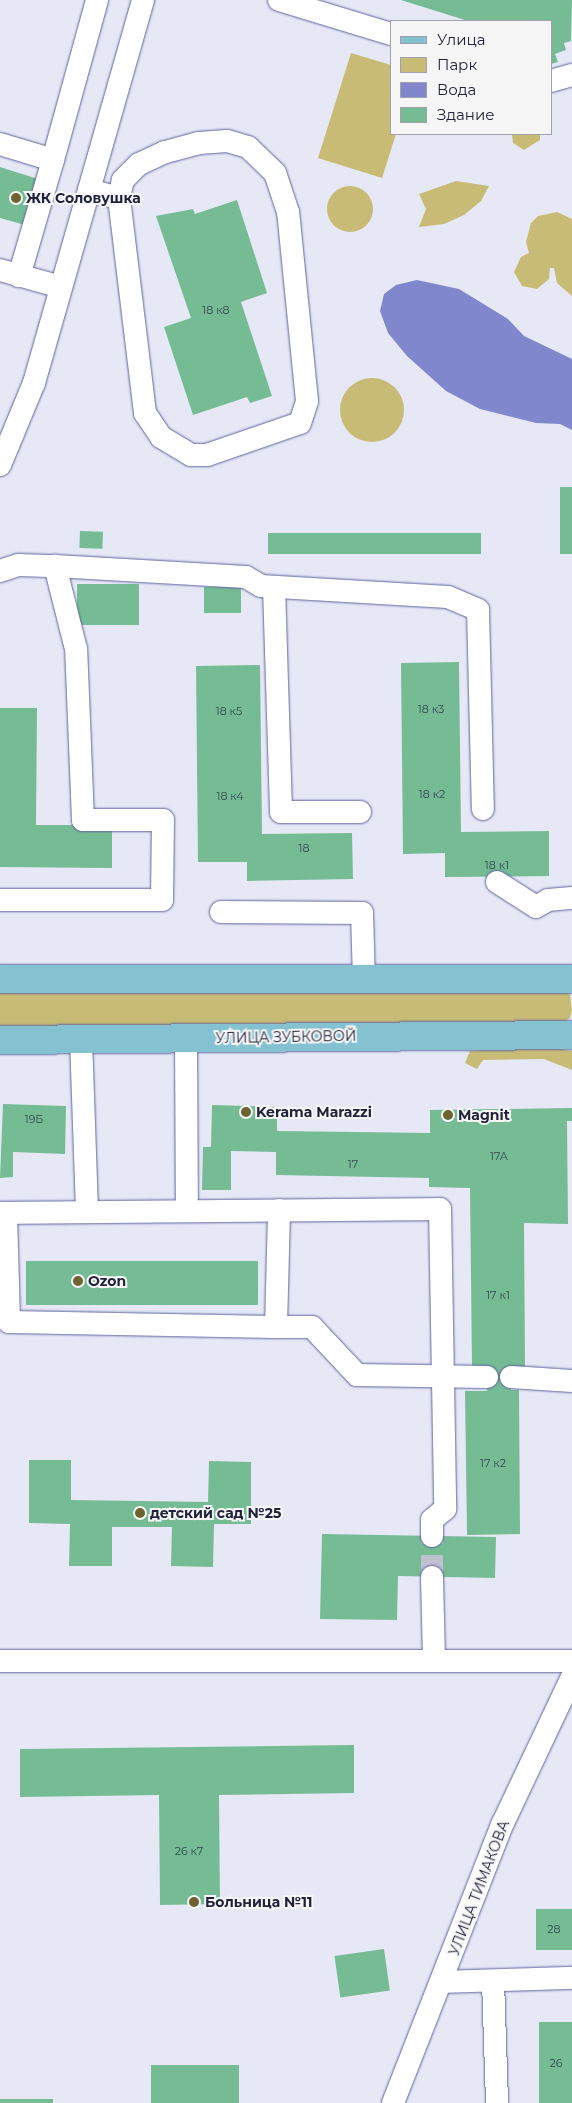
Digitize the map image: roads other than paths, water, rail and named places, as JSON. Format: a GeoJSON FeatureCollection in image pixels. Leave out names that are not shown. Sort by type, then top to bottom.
{"type":"FeatureCollection","features":[{"type":"Feature","properties":{"kind":"main road"},"geometry":{"type":"LineString","coordinates":[[0,979],[572,979]]}},
{"type":"Feature","properties":{"kind":"main road","name":"УЛИЦА ЗУБКОВОЙ"},"geometry":{"type":"LineString","coordinates":[[0,1040],[572,1034]]}},
{"type":"Feature","properties":{"kind":"street"},"geometry":{"type":"LineString","coordinates":[[61,287],[10,273],[53,160],[97,0]]}},
{"type":"Feature","properties":{"kind":"street"},"geometry":{"type":"LineString","coordinates":[[0,466],[34,383],[143,0]]}},
{"type":"Feature","properties":{"kind":"street"},"geometry":{"type":"LineString","coordinates":[[280,0],[390,34]]}},
{"type":"Feature","properties":{"kind":"street"},"geometry":{"type":"LineString","coordinates":[[552,81],[572,75]]}},
{"type":"Feature","properties":{"kind":"street"},"geometry":{"type":"LineString","coordinates":[[227,141],[248,147],[275,173],[288,212],[307,401],[300,423],[207,455],[191,454],[174,447],[151,426],[145,413],[119,198],[123,180],[139,164],[165,152],[199,143],[227,141]]}},
{"type":"Feature","properties":{"kind":"street"},"geometry":{"type":"LineString","coordinates":[[0,144],[53,160]]}},
{"type":"Feature","properties":{"kind":"street"},"geometry":{"type":"LineString","coordinates":[[89,190],[119,198]]}},
{"type":"Feature","properties":{"kind":"street"},"geometry":{"type":"LineString","coordinates":[[0,571],[19,565],[246,577],[261,586],[448,597],[478,610],[483,809]]}},
{"type":"Feature","properties":{"kind":"street"},"geometry":{"type":"LineString","coordinates":[[0,900],[162,900],[163,820],[83,820],[76,649],[55,566]]}},
{"type":"Feature","properties":{"kind":"street"},"geometry":{"type":"LineString","coordinates":[[274,587],[281,812],[360,812]]}},
{"type":"Feature","properties":{"kind":"street"},"geometry":{"type":"LineString","coordinates":[[497,882],[536,906],[548,900],[572,898]]}},
{"type":"Feature","properties":{"kind":"street"},"geometry":{"type":"LineString","coordinates":[[221,912],[362,913],[364,979]]}},
{"type":"Feature","properties":{"kind":"street"},"geometry":{"type":"LineString","coordinates":[[186,1038],[187,1211]]}},
{"type":"Feature","properties":{"kind":"street"},"geometry":{"type":"LineString","coordinates":[[81,1039],[86,1212]]}},
{"type":"Feature","properties":{"kind":"street"},"geometry":{"type":"LineString","coordinates":[[432,1536],[432,1520],[445,1509],[444,1377],[440,1209],[3,1213],[4,1328],[312,1327],[357,1375],[444,1377],[487,1377]]}},
{"type":"Feature","properties":{"kind":"street"},"geometry":{"type":"LineString","coordinates":[[276,1327],[279,1210]]}},
{"type":"Feature","properties":{"kind":"street"},"geometry":{"type":"LineString","coordinates":[[511,1377],[572,1381]]}},
{"type":"Feature","properties":{"kind":"street"},"geometry":{"type":"LineString","coordinates":[[432,1577],[434,1661]]}},
{"type":"Feature","properties":{"kind":"street"},"geometry":{"type":"LineString","coordinates":[[0,1661],[572,1661]]}},
{"type":"Feature","properties":{"kind":"street","name":"УЛИЦА ТИМАКОВА"},"geometry":{"type":"LineString","coordinates":[[393,2103],[443,1982],[503,1822],[572,1677]]}},
{"type":"Feature","properties":{"kind":"street"},"geometry":{"type":"LineString","coordinates":[[443,1982],[572,1978]]}},
{"type":"Feature","properties":{"kind":"street"},"geometry":{"type":"LineString","coordinates":[[493,1981],[497,2103]]}},
{"type":"Feature","properties":{"kind":"water"},"geometry":{"type":"Polygon","coordinates":[[[417,280],[459,289],[508,319],[524,336],[572,359],[572,430],[560,424],[536,423],[480,409],[446,391],[407,356],[388,333],[380,311],[384,294],[396,285],[417,280]]]}},
{"type":"Feature","properties":{"kind":"tunnel"},"geometry":{"type":"LineString","coordinates":[[432,1536],[432,1577]]}},
{"type":"Feature","properties":{"kind":"place","name":"ЖК Соловушка"},"geometry":{"type":"Point","coordinates":[16,198]}},
{"type":"Feature","properties":{"kind":"place","name":"Kerama Marazzi"},"geometry":{"type":"Point","coordinates":[246,1112]}},
{"type":"Feature","properties":{"kind":"place","name":"Magnit"},"geometry":{"type":"Point","coordinates":[448,1115]}},
{"type":"Feature","properties":{"kind":"place","name":"Ozon"},"geometry":{"type":"Point","coordinates":[78,1281]}},
{"type":"Feature","properties":{"kind":"place","name":"детский сад №25"},"geometry":{"type":"Point","coordinates":[140,1513]}},
{"type":"Feature","properties":{"kind":"place","name":"Больница №11"},"geometry":{"type":"Point","coordinates":[194,1902]}}]}
